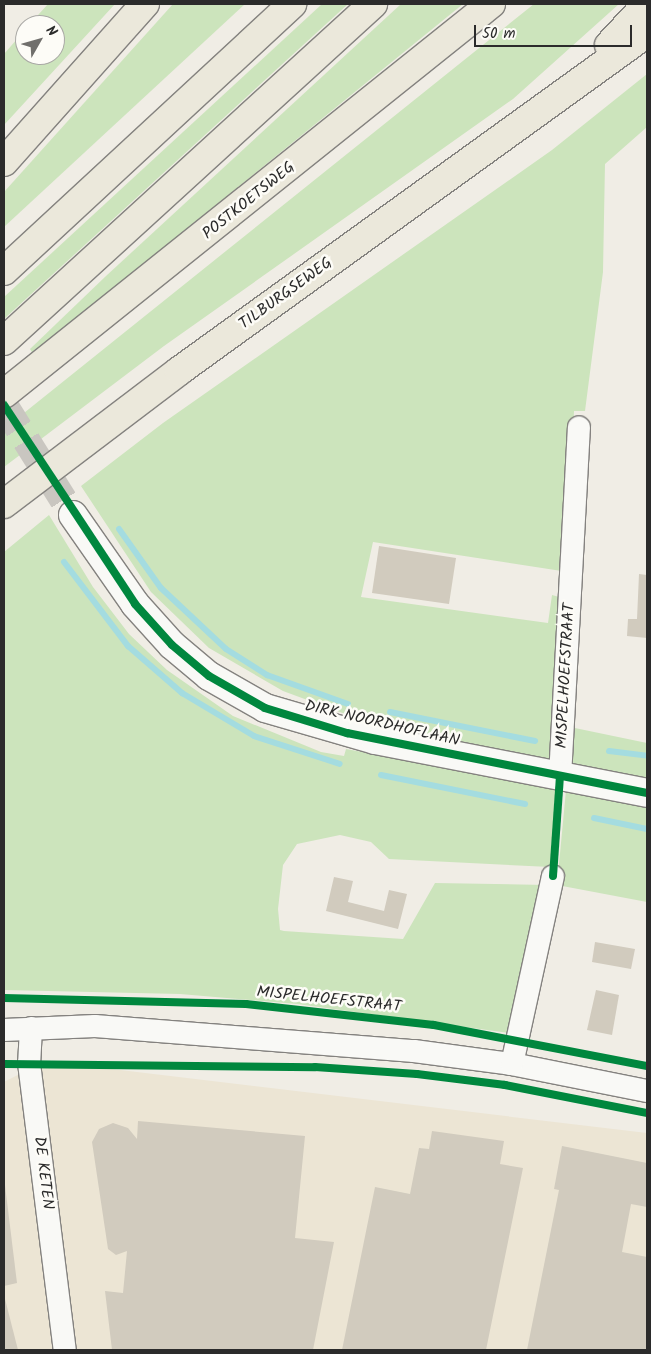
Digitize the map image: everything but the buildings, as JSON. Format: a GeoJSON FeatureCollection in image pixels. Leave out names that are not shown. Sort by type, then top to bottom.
{"type":"FeatureCollection","features":[{"type":"Feature","properties":{"kind":"highway"},"geometry":{"type":"LineString","coordinates":[[4,162],[145,4]]}},
{"type":"Feature","properties":{"kind":"highway"},"geometry":{"type":"LineString","coordinates":[[4,271],[292,4]]}},
{"type":"Feature","properties":{"kind":"highway"},"geometry":{"type":"LineString","coordinates":[[4,342],[373,4]]}},
{"type":"Feature","properties":{"kind":"highway","name":"POSTKOETSWEG"},"geometry":{"type":"LineString","coordinates":[[4,394],[491,4]]}},
{"type":"Feature","properties":{"kind":"highway"},"geometry":{"type":"LineString","coordinates":[[570,86],[647,4]]}},
{"type":"Feature","properties":{"kind":"highway"},"geometry":{"type":"LineString","coordinates":[[570,86],[647,32]]}},
{"type":"Feature","properties":{"kind":"highway","name":"TILBURGSEWEG"},"geometry":{"type":"LineString","coordinates":[[4,504],[179,371],[508,137],[570,86]]}},
{"type":"Feature","properties":{"kind":"street","name":"MISPELHOEFSTRAAT"},"geometry":{"type":"LineString","coordinates":[[560,777],[579,428]]}},
{"type":"Feature","properties":{"kind":"street","name":"DIRK NOORDHOFLAAN"},"geometry":{"type":"LineString","coordinates":[[73,516],[135,604],[172,646],[209,676],[265,708],[374,740],[647,793]]}},
{"type":"Feature","properties":{"kind":"street"},"geometry":{"type":"LineString","coordinates":[[512,1064],[553,876]]}},
{"type":"Feature","properties":{"kind":"street"},"geometry":{"type":"LineString","coordinates":[[4,1030],[95,1026],[414,1051],[512,1064],[647,1091]]}},
{"type":"Feature","properties":{"kind":"street","name":"DE KETEN"},"geometry":{"type":"LineString","coordinates":[[31,1028],[30,1063],[65,1350]]}},
{"type":"Feature","properties":{"kind":"shaded area"},"geometry":{"type":"Polygon","coordinates":[[[45,1061],[647,1133],[647,1350],[4,1350],[4,1082],[45,1061]]]}},
{"type":"Feature","properties":{"kind":"green space"},"geometry":{"type":"Polygon","coordinates":[[[48,4],[115,4],[65,59],[65,15],[38,15],[48,4]]]}},
{"type":"Feature","properties":{"kind":"green space"},"geometry":{"type":"Polygon","coordinates":[[[173,4],[245,4],[4,227],[4,192],[173,4]]]}},
{"type":"Feature","properties":{"kind":"green space"},"geometry":{"type":"Polygon","coordinates":[[[322,4],[348,4],[4,319],[4,297],[322,4]]]}},
{"type":"Feature","properties":{"kind":"green space"},"geometry":{"type":"Polygon","coordinates":[[[401,4],[463,4],[33,354],[30,349],[106,276],[401,4]]]}},
{"type":"Feature","properties":{"kind":"green space"},"geometry":{"type":"Polygon","coordinates":[[[534,4],[619,4],[513,99],[164,346],[4,467],[4,429],[534,4]]]}},
{"type":"Feature","properties":{"kind":"green space"},"geometry":{"type":"Polygon","coordinates":[[[15,41],[15,65],[59,65],[4,125],[4,54],[15,41]]]}},
{"type":"Feature","properties":{"kind":"green space"},"geometry":{"type":"Polygon","coordinates":[[[647,74],[647,127],[605,164],[603,272],[585,411],[574,411],[568,572],[373,542],[361,597],[548,623],[552,595],[566,599],[550,762],[375,725],[283,691],[209,648],[151,592],[81,486],[163,423],[552,150],[647,74]]]}},
{"type":"Feature","properties":{"kind":"green space"},"geometry":{"type":"Polygon","coordinates":[[[49,515],[93,587],[129,634],[167,670],[233,716],[321,752],[344,756],[346,749],[556,788],[550,867],[389,859],[371,842],[340,835],[297,844],[283,865],[278,909],[280,930],[284,931],[403,939],[435,883],[546,885],[509,1033],[297,1004],[180,994],[4,990],[4,552],[49,515]]]}},
{"type":"Feature","properties":{"kind":"green space"},"geometry":{"type":"Polygon","coordinates":[[[570,727],[647,743],[647,782],[574,767],[568,757],[570,727]]]}},
{"type":"Feature","properties":{"kind":"green space"},"geometry":{"type":"Polygon","coordinates":[[[566,790],[647,806],[647,902],[557,885],[566,790]]]}},
{"type":"Feature","properties":{"kind":"waterway"},"geometry":{"type":"LineString","coordinates":[[119,529],[161,588],[226,649],[267,675],[348,704]]}},
{"type":"Feature","properties":{"kind":"waterway"},"geometry":{"type":"LineString","coordinates":[[64,562],[128,646],[182,693],[254,736],[340,764]]}},
{"type":"Feature","properties":{"kind":"waterway"},"geometry":{"type":"LineString","coordinates":[[390,712],[535,741]]}},
{"type":"Feature","properties":{"kind":"waterway"},"geometry":{"type":"LineString","coordinates":[[609,751],[647,756]]}},
{"type":"Feature","properties":{"kind":"waterway"},"geometry":{"type":"LineString","coordinates":[[381,775],[525,804]]}},
{"type":"Feature","properties":{"kind":"waterway"},"geometry":{"type":"LineString","coordinates":[[594,818],[647,829]]}},
{"type":"Feature","properties":{"kind":"tunnel"},"geometry":{"type":"LineString","coordinates":[[4,405],[73,515]]}},
{"type":"Feature","properties":{"kind":"cycle path"},"geometry":{"type":"LineString","coordinates":[[4,405],[135,604],[172,645],[209,676],[265,708],[347,733],[647,793]]}},
{"type":"Feature","properties":{"kind":"cycle path"},"geometry":{"type":"LineString","coordinates":[[553,876],[560,777]]}},
{"type":"Feature","properties":{"kind":"cycle path"},"geometry":{"type":"LineString","coordinates":[[4,998],[246,1004],[434,1025],[647,1066]]}},
{"type":"Feature","properties":{"kind":"cycle path"},"geometry":{"type":"LineString","coordinates":[[4,1064],[315,1067],[417,1074],[505,1085],[647,1113]]}}]}
